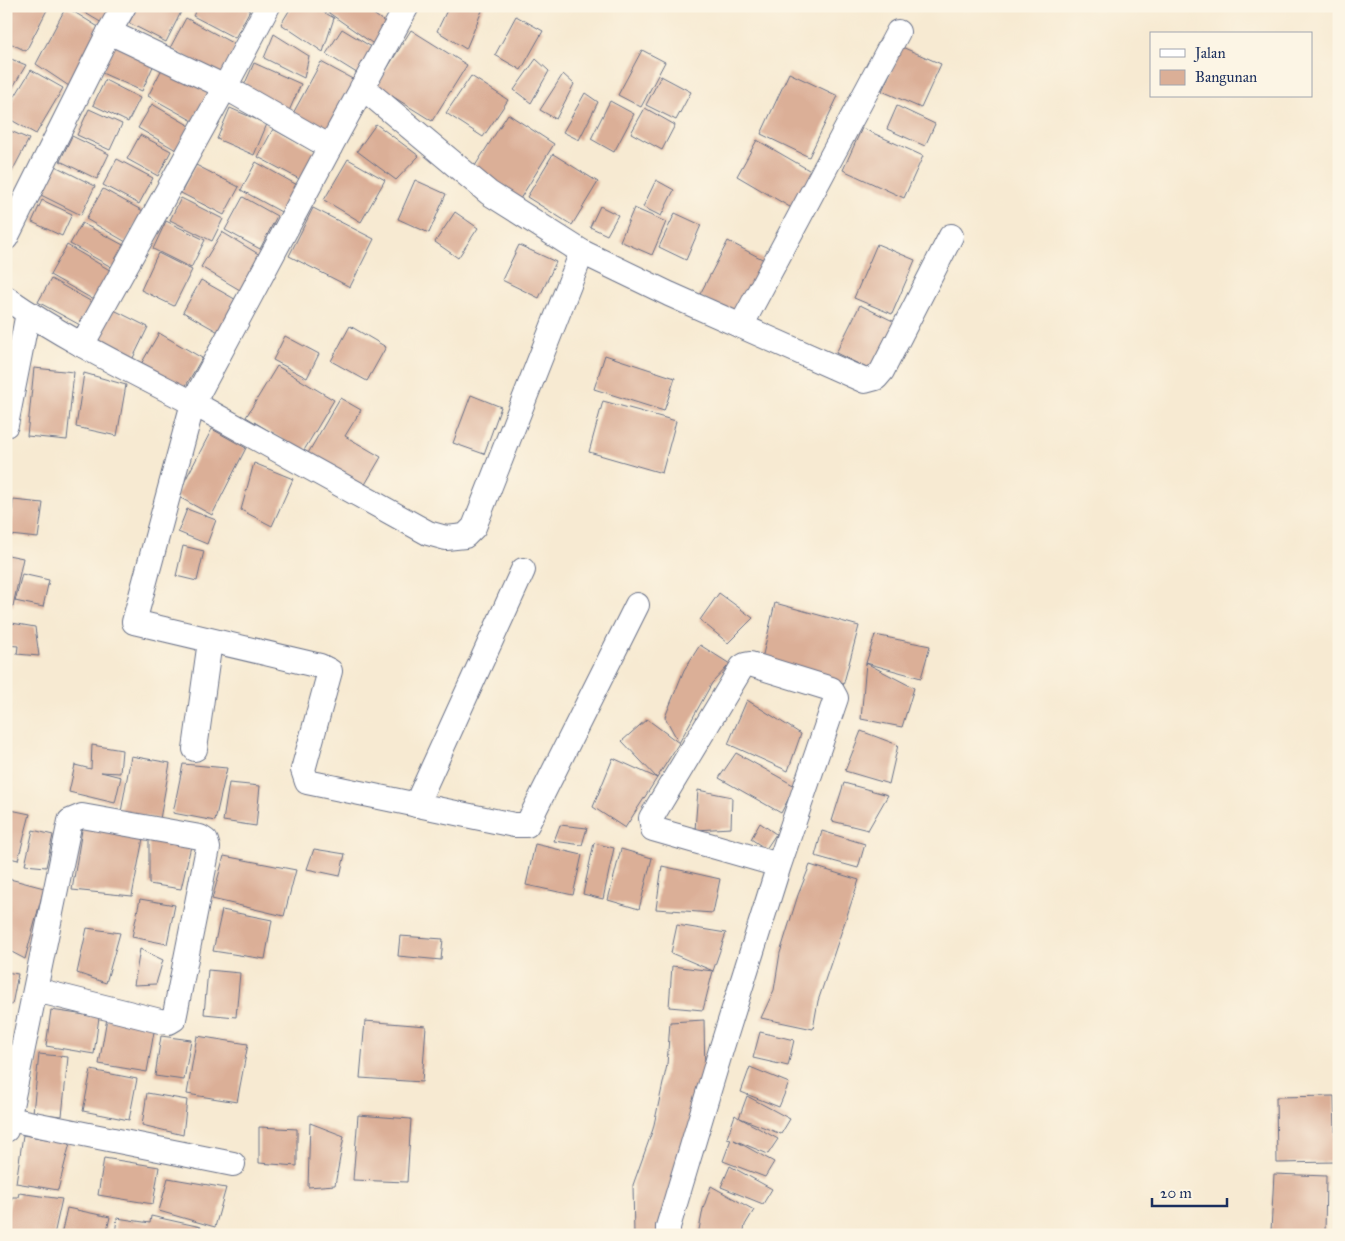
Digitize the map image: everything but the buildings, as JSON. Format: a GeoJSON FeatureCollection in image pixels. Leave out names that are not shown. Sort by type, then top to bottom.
{"type":"FeatureCollection","features":[{"type":"Feature","properties":{"kind":"street"},"geometry":{"type":"LineString","coordinates":[[6,238],[109,32],[124,6]]}},
{"type":"Feature","properties":{"kind":"street"},"geometry":{"type":"LineString","coordinates":[[82,345],[268,6]]}},
{"type":"Feature","properties":{"kind":"street"},"geometry":{"type":"LineString","coordinates":[[407,6],[193,403],[134,622],[320,666],[330,671],[303,770],[307,782],[514,825],[527,825],[637,605]]}},
{"type":"Feature","properties":{"kind":"street"},"geometry":{"type":"LineString","coordinates":[[109,32],[225,87],[330,147]]}},
{"type":"Feature","properties":{"kind":"street"},"geometry":{"type":"LineString","coordinates":[[740,326],[898,32]]}},
{"type":"Feature","properties":{"kind":"street"},"geometry":{"type":"LineString","coordinates":[[362,88],[489,193],[582,252],[669,294],[865,381],[876,378],[882,371],[951,236]]}},
{"type":"Feature","properties":{"kind":"street"},"geometry":{"type":"LineString","coordinates":[[6,298],[82,345],[193,403],[428,533],[446,538],[465,536],[474,527],[582,252]]}},
{"type":"Feature","properties":{"kind":"street"},"geometry":{"type":"LineString","coordinates":[[6,425],[28,313]]}},
{"type":"Feature","properties":{"kind":"street"},"geometry":{"type":"LineString","coordinates":[[416,805],[523,570]]}},
{"type":"Feature","properties":{"kind":"street"},"geometry":{"type":"LineString","coordinates":[[195,749],[210,641]]}},
{"type":"Feature","properties":{"kind":"street"},"geometry":{"type":"LineString","coordinates":[[668,1235],[668,1227],[779,864],[836,698],[831,689],[750,664],[742,667],[651,818],[652,826],[653,829],[779,864]]}},
{"type":"Feature","properties":{"kind":"street"},"geometry":{"type":"LineString","coordinates":[[36,990],[160,1021],[168,1022],[174,1019],[208,848],[206,841],[200,837],[82,816],[70,821],[7,1124],[233,1164]]}}]}
